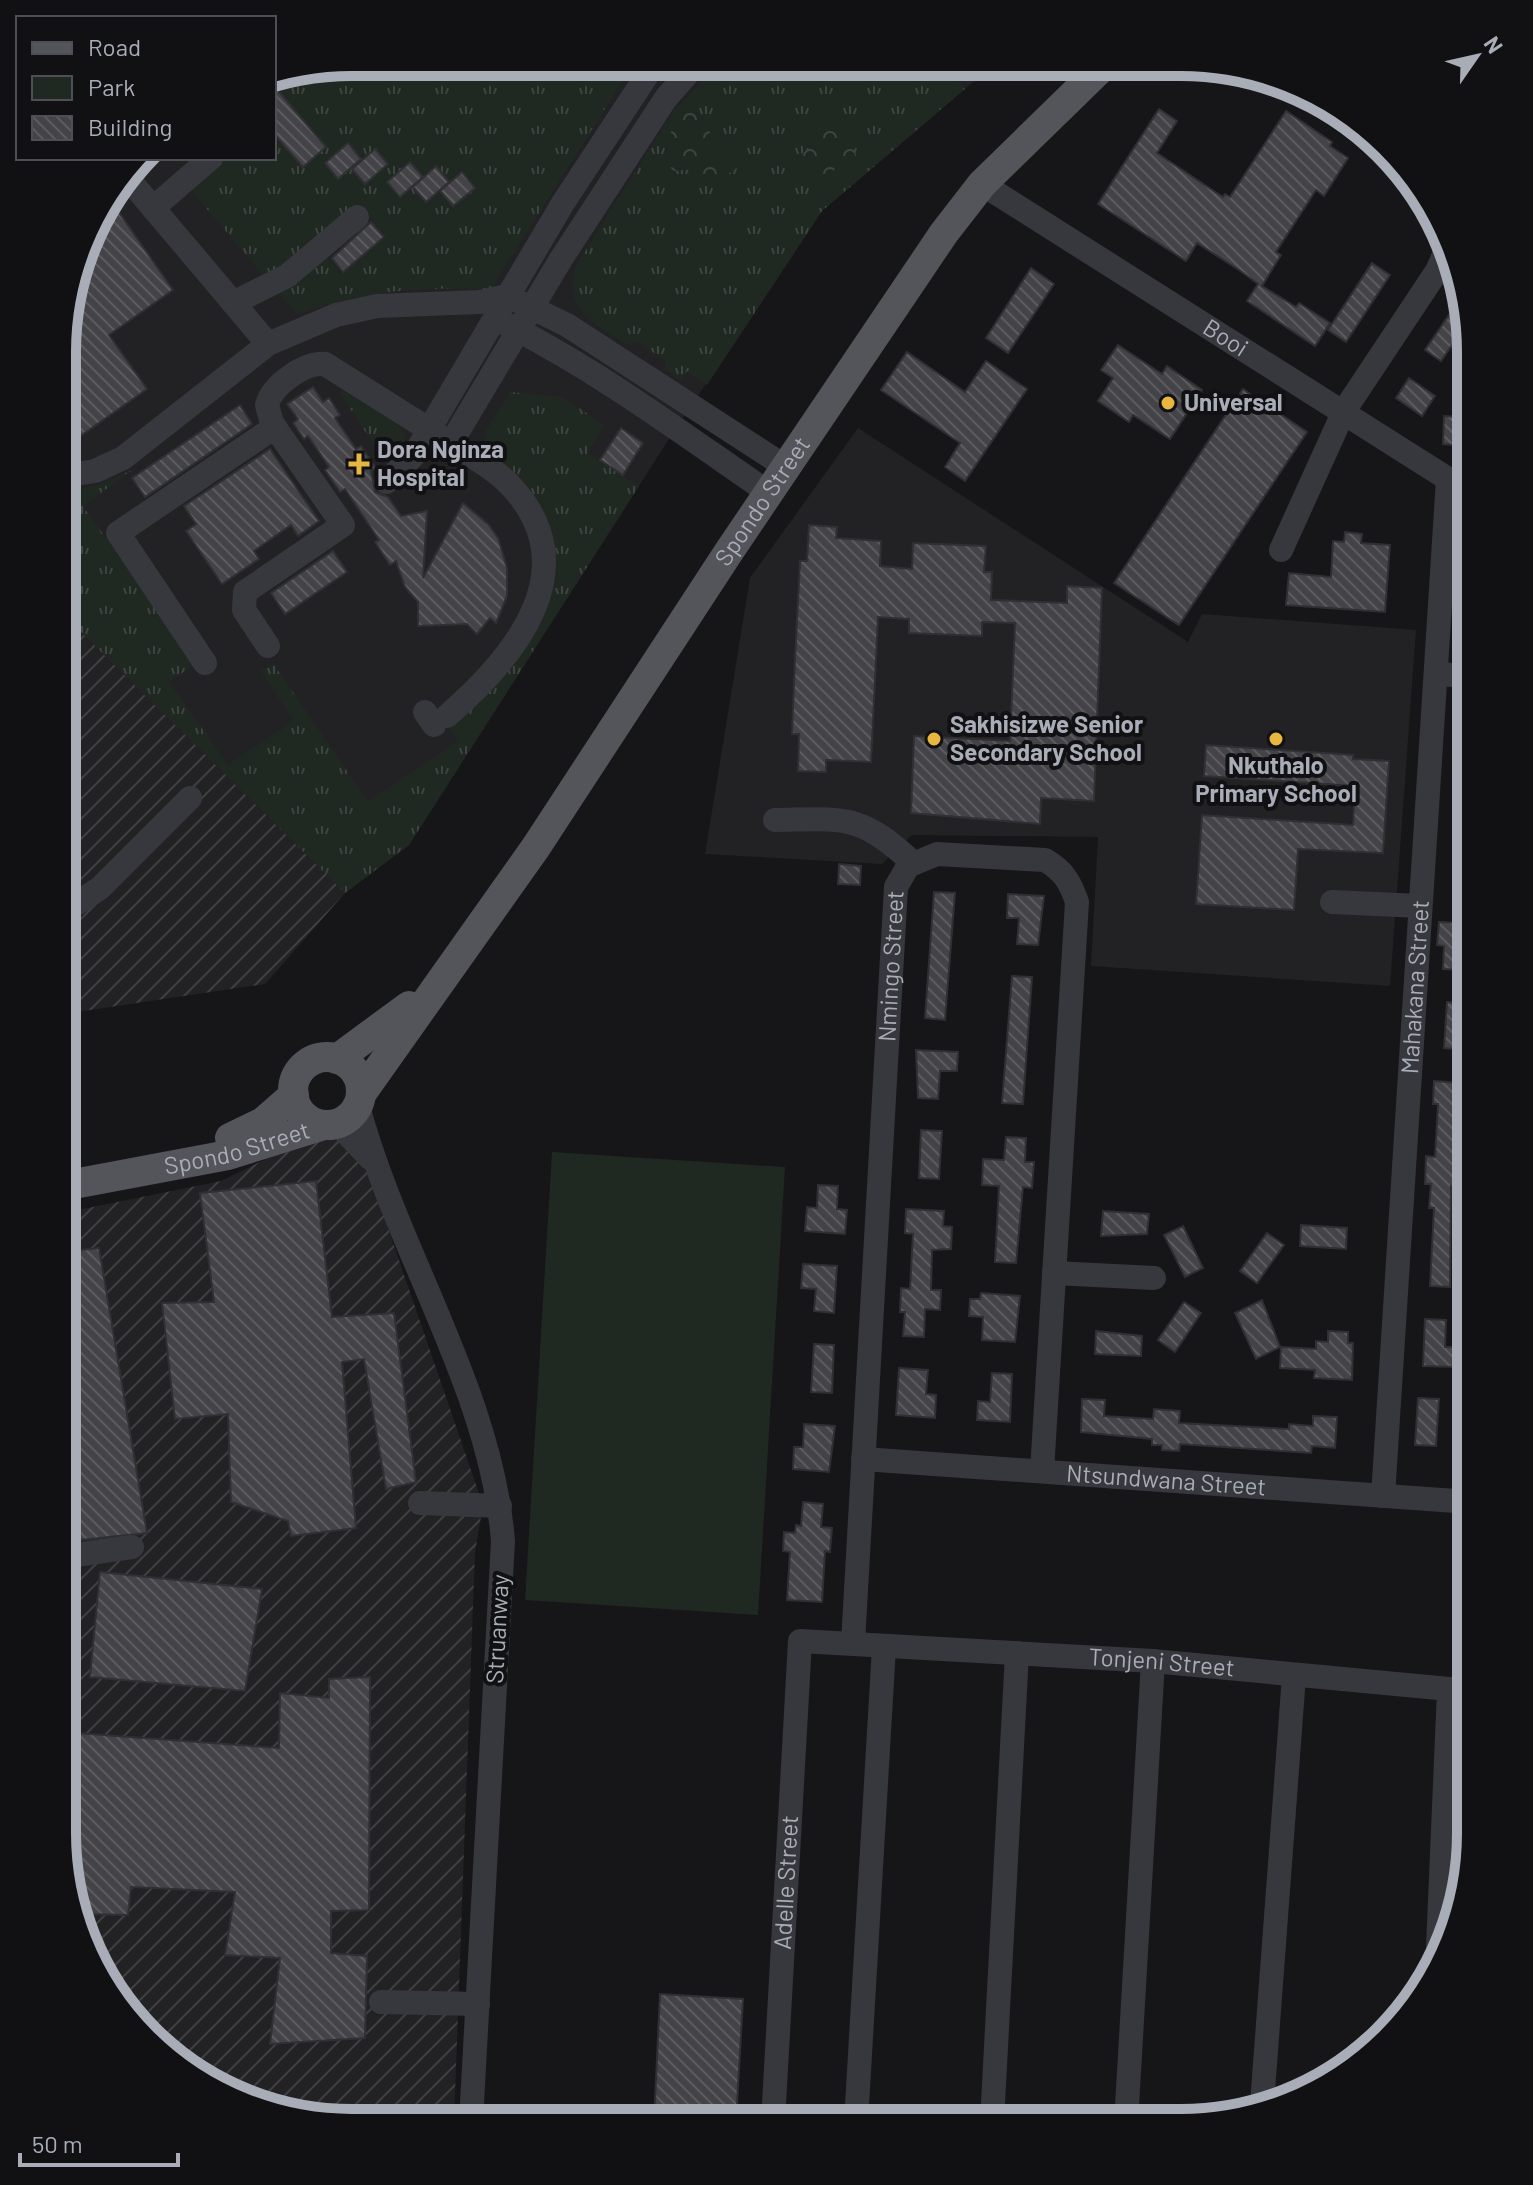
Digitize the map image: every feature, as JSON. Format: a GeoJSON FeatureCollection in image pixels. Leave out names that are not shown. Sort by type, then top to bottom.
{"type":"FeatureCollection","features":[{"type":"Feature","properties":{"kind":"main road","name":"Spondo Street"},"geometry":{"type":"LineString","coordinates":[[76,1184],[228,1155],[345,1112],[536,847],[910,281],[982,184],[1093,76]]}},
{"type":"Feature","properties":{"kind":"main road","name":"Spondo Street"},"geometry":{"type":"LineString","coordinates":[[337,1059],[393,1019],[451,966]]}},
{"type":"Feature","properties":{"kind":"main road"},"geometry":{"type":"LineString","coordinates":[[318,1059],[337,1059],[355,1072],[345,1112],[311,1121],[301,1112],[294,1095],[302,1068],[318,1059]]}},
{"type":"Feature","properties":{"kind":"main road","name":"Spondo Street"},"geometry":{"type":"LineString","coordinates":[[150,1170],[263,1122],[294,1095]]}},
{"type":"Feature","properties":{"kind":"street"},"geometry":{"type":"LineString","coordinates":[[386,482],[414,455],[488,311],[507,296],[645,76]]}},
{"type":"Feature","properties":{"kind":"street"},"geometry":{"type":"LineString","coordinates":[[651,76],[666,98]]}},
{"type":"Feature","properties":{"kind":"street"},"geometry":{"type":"LineString","coordinates":[[451,443],[666,98],[685,76]]}},
{"type":"Feature","properties":{"kind":"street"},"geometry":{"type":"LineString","coordinates":[[153,208],[209,160]]}},
{"type":"Feature","properties":{"kind":"street","name":"Booi"},"geometry":{"type":"LineString","coordinates":[[982,184],[1457,478]]}},
{"type":"Feature","properties":{"kind":"street"},"geometry":{"type":"LineString","coordinates":[[134,185],[268,344]]}},
{"type":"Feature","properties":{"kind":"street"},"geometry":{"type":"LineString","coordinates":[[233,303],[287,276],[357,217]]}},
{"type":"Feature","properties":{"kind":"street"},"geometry":{"type":"LineString","coordinates":[[1281,550],[1344,411],[1441,261]]}},
{"type":"Feature","properties":{"kind":"street"},"geometry":{"type":"LineString","coordinates":[[507,296],[567,325],[786,467]]}},
{"type":"Feature","properties":{"kind":"street"},"geometry":{"type":"LineString","coordinates":[[76,474],[95,471],[123,458],[268,344],[336,315],[377,306],[488,311],[633,399],[769,493]]}},
{"type":"Feature","properties":{"kind":"street"},"geometry":{"type":"LineString","coordinates":[[268,646],[244,610],[245,592],[343,525],[267,411],[270,394],[308,366],[320,363],[496,472],[520,496],[538,534],[543,578],[540,597],[525,632],[435,718]]}},
{"type":"Feature","properties":{"kind":"street"},"geometry":{"type":"LineString","coordinates":[[205,663],[118,533],[275,427]]}},
{"type":"Feature","properties":{"kind":"street","name":"Mahakana Street"},"geometry":{"type":"LineString","coordinates":[[1383,1496],[1437,674],[1457,506]]}},
{"type":"Feature","properties":{"kind":"street"},"geometry":{"type":"LineString","coordinates":[[1437,674],[1457,675]]}},
{"type":"Feature","properties":{"kind":"street"},"geometry":{"type":"LineString","coordinates":[[76,904],[100,888],[190,798]]}},
{"type":"Feature","properties":{"kind":"street"},"geometry":{"type":"LineString","coordinates":[[775,820],[849,819],[872,828],[913,863]]}},
{"type":"Feature","properties":{"kind":"street","name":"Nmingo Street"},"geometry":{"type":"LineString","coordinates":[[853,1643],[896,887],[901,875],[913,863],[937,854],[1045,860],[1059,868],[1070,882],[1077,902],[1042,1471]]}},
{"type":"Feature","properties":{"kind":"street"},"geometry":{"type":"LineString","coordinates":[[1332,902],[1420,906]]}},
{"type":"Feature","properties":{"kind":"street","name":"Struanway"},"geometry":{"type":"LineString","coordinates":[[345,1112],[372,1159],[488,1451],[500,1506],[503,1541],[472,2109]]}},
{"type":"Feature","properties":{"kind":"street"},"geometry":{"type":"LineString","coordinates":[[1054,1273],[1154,1278]]}},
{"type":"Feature","properties":{"kind":"street","name":"Ntsundwana Street"},"geometry":{"type":"LineString","coordinates":[[863,1459],[1456,1501]]}},
{"type":"Feature","properties":{"kind":"street"},"geometry":{"type":"LineString","coordinates":[[420,1503],[500,1506]]}},
{"type":"Feature","properties":{"kind":"street"},"geometry":{"type":"LineString","coordinates":[[76,1555],[132,1547]]}},
{"type":"Feature","properties":{"kind":"street","name":"Tonjeni Street"},"geometry":{"type":"LineString","coordinates":[[800,1641],[1153,1661],[1456,1690]]}},
{"type":"Feature","properties":{"kind":"street","name":"Adelle Street"},"geometry":{"type":"LineString","coordinates":[[774,2109],[800,1641]]}},
{"type":"Feature","properties":{"kind":"street"},"geometry":{"type":"LineString","coordinates":[[857,2109],[884,1647]]}},
{"type":"Feature","properties":{"kind":"street"},"geometry":{"type":"LineString","coordinates":[[993,2109],[1017,1653]]}},
{"type":"Feature","properties":{"kind":"street"},"geometry":{"type":"LineString","coordinates":[[1127,2109],[1153,1661]]}},
{"type":"Feature","properties":{"kind":"street"},"geometry":{"type":"LineString","coordinates":[[1263,2096],[1294,1676]]}},
{"type":"Feature","properties":{"kind":"street"},"geometry":{"type":"LineString","coordinates":[[1440,1928],[1456,1736]]}},
{"type":"Feature","properties":{"kind":"street"},"geometry":{"type":"LineString","coordinates":[[381,2002],[478,2004]]}},
{"type":"Feature","properties":{"kind":"shaded area","name":"Dora Nginza Hospital"},"geometry":{"type":"Polygon","coordinates":[[[980,76],[822,211],[667,442],[409,845],[345,893],[76,627],[78,316],[85,281],[97,247],[113,214],[145,170],[155,160],[276,160],[276,87],[316,78],[980,76]]]}},
{"type":"Feature","properties":{"kind":"shaded area"},"geometry":{"type":"Polygon","coordinates":[[[858,428],[1188,642],[1202,614],[1416,630],[1390,986],[1091,966],[1098,837],[912,835],[882,864],[705,854],[750,578],[858,428]]]}},
{"type":"Feature","properties":{"kind":"shaded area"},"geometry":{"type":"Polygon","coordinates":[[[76,627],[345,893],[265,984],[76,1012],[76,627]]]}},
{"type":"Feature","properties":{"kind":"shaded area"},"geometry":{"type":"Polygon","coordinates":[[[333,1126],[365,1161],[483,1505],[475,1552],[454,2109],[316,2107],[281,2100],[214,2072],[170,2040],[145,2015],[104,1955],[85,1904],[78,1869],[76,1833],[76,1210],[221,1181],[333,1126]]]}},
{"type":"Feature","properties":{"kind":"green space"},"geometry":{"type":"Polygon","coordinates":[[[352,76],[626,76],[492,287],[484,290],[389,292],[297,314],[278,292],[326,256],[342,274],[386,237],[358,204],[283,267],[265,277],[188,187],[219,160],[276,160],[276,87],[298,81],[352,76]]]}},
{"type":"Feature","properties":{"kind":"green space"},"geometry":{"type":"Polygon","coordinates":[[[707,76],[954,76],[965,89],[822,211],[707,385],[687,371],[681,380],[665,369],[666,361],[638,342],[626,344],[584,314],[573,293],[576,266],[673,112],[707,76]],[[689,109],[680,113],[665,152],[728,156],[714,154],[709,129],[700,122],[697,112],[689,109]]]}},
{"type":"Feature","properties":{"kind":"green space"},"geometry":{"type":"Polygon","coordinates":[[[694,109],[700,122],[709,128],[714,154],[737,160],[738,167],[712,186],[695,169],[673,171],[667,156],[673,112],[694,109]]]}},
{"type":"Feature","properties":{"kind":"green space"},"geometry":{"type":"Polygon","coordinates":[[[822,123],[845,133],[852,142],[856,156],[839,161],[830,178],[807,182],[796,157],[810,148],[822,123]]]}},
{"type":"Feature","properties":{"kind":"green space"},"geometry":{"type":"Polygon","coordinates":[[[342,390],[400,424],[405,438],[399,450],[385,461],[339,392],[342,390]]]}},
{"type":"Feature","properties":{"kind":"green space"},"geometry":{"type":"Polygon","coordinates":[[[511,392],[563,397],[604,425],[587,453],[639,486],[409,845],[345,893],[76,627],[76,490],[98,485],[132,470],[83,506],[195,664],[169,682],[228,765],[294,721],[261,671],[273,663],[368,802],[458,742],[449,727],[515,658],[540,620],[548,598],[553,574],[486,454],[489,449],[484,442],[486,431],[511,392]]]}},
{"type":"Feature","properties":{"kind":"green space"},"geometry":{"type":"Polygon","coordinates":[[[552,1152],[785,1167],[758,1615],[525,1600],[552,1152]]]}},
{"type":"Feature","properties":{"kind":"building"},"geometry":{"type":"Polygon","coordinates":[[[276,88],[326,147],[303,167],[276,136],[276,88]]]}},
{"type":"Feature","properties":{"kind":"building"},"geometry":{"type":"Polygon","coordinates":[[[1159,109],[1177,121],[1157,153],[1223,197],[1225,194],[1230,197],[1286,111],[1332,142],[1330,146],[1348,158],[1324,196],[1316,190],[1276,252],[1281,255],[1262,286],[1296,307],[1299,303],[1330,323],[1315,346],[1247,301],[1258,284],[1239,270],[1197,243],[1186,261],[1098,204],[1159,109]]]}},
{"type":"Feature","properties":{"kind":"building"},"geometry":{"type":"Polygon","coordinates":[[[348,143],[361,159],[338,179],[325,163],[348,143]]]}},
{"type":"Feature","properties":{"kind":"building"},"geometry":{"type":"Polygon","coordinates":[[[375,149],[388,164],[365,184],[352,169],[375,149]]]}},
{"type":"Feature","properties":{"kind":"building"},"geometry":{"type":"Polygon","coordinates":[[[410,162],[423,177],[400,197],[387,182],[410,162]]]}},
{"type":"Feature","properties":{"kind":"building"},"geometry":{"type":"Polygon","coordinates":[[[436,166],[449,182],[426,202],[413,187],[436,166]]]}},
{"type":"Feature","properties":{"kind":"building"},"geometry":{"type":"Polygon","coordinates":[[[462,172],[475,188],[453,206],[440,191],[462,172]]]}},
{"type":"Feature","properties":{"kind":"building"},"geometry":{"type":"Polygon","coordinates":[[[116,209],[173,290],[109,335],[147,389],[79,437],[76,433],[78,316],[91,263],[116,209]]]}},
{"type":"Feature","properties":{"kind":"building"},"geometry":{"type":"Polygon","coordinates":[[[371,222],[384,237],[343,272],[332,258],[371,222]]]}},
{"type":"Feature","properties":{"kind":"building"},"geometry":{"type":"Polygon","coordinates":[[[1372,263],[1390,275],[1346,342],[1328,330],[1372,263]]]}},
{"type":"Feature","properties":{"kind":"building"},"geometry":{"type":"Polygon","coordinates":[[[1031,268],[1054,284],[1008,353],[986,338],[1031,268]]]}},
{"type":"Feature","properties":{"kind":"building"},"geometry":{"type":"Polygon","coordinates":[[[1451,312],[1455,315],[1456,339],[1441,361],[1425,350],[1451,312]]]}},
{"type":"Feature","properties":{"kind":"building"},"geometry":{"type":"Polygon","coordinates":[[[1118,345],[1162,374],[1167,366],[1202,390],[1170,439],[1133,415],[1129,422],[1098,401],[1113,378],[1101,370],[1118,345]]]}},
{"type":"Feature","properties":{"kind":"building"},"geometry":{"type":"Polygon","coordinates":[[[907,352],[965,392],[986,361],[1027,389],[965,481],[945,467],[960,443],[881,390],[907,352]]]}},
{"type":"Feature","properties":{"kind":"building"},"geometry":{"type":"Polygon","coordinates":[[[1409,378],[1435,396],[1422,416],[1396,398],[1409,378]]]}},
{"type":"Feature","properties":{"kind":"building"},"geometry":{"type":"Polygon","coordinates":[[[313,387],[323,402],[329,398],[340,415],[335,418],[356,449],[361,446],[376,468],[371,471],[375,492],[388,497],[401,516],[427,511],[423,578],[463,503],[488,524],[498,538],[507,568],[507,596],[496,623],[490,618],[477,634],[467,624],[418,626],[418,602],[405,587],[396,561],[390,565],[375,542],[379,540],[345,489],[340,492],[325,470],[329,467],[308,436],[304,439],[293,423],[298,419],[287,404],[313,387]]]}},
{"type":"Feature","properties":{"kind":"building"},"geometry":{"type":"Polygon","coordinates":[[[1243,389],[1307,432],[1179,625],[1114,583],[1243,389]]]}},
{"type":"Feature","properties":{"kind":"building"},"geometry":{"type":"Polygon","coordinates":[[[240,405],[252,424],[145,497],[132,478],[240,405]]]}},
{"type":"Feature","properties":{"kind":"building"},"geometry":{"type":"Polygon","coordinates":[[[1444,416],[1457,417],[1457,445],[1443,444],[1444,416]]]}},
{"type":"Feature","properties":{"kind":"building"},"geometry":{"type":"Polygon","coordinates":[[[621,428],[643,443],[623,475],[600,460],[621,428]]]}},
{"type":"Feature","properties":{"kind":"building"},"geometry":{"type":"Polygon","coordinates":[[[270,449],[319,521],[298,536],[291,525],[254,551],[259,559],[222,584],[186,531],[196,524],[184,506],[270,449]]]}},
{"type":"Feature","properties":{"kind":"building"},"geometry":{"type":"Polygon","coordinates":[[[809,525],[837,527],[836,538],[881,541],[880,566],[912,569],[913,543],[986,546],[984,572],[992,572],[991,600],[1067,603],[1067,586],[1102,588],[1094,801],[1041,798],[1040,824],[911,813],[914,736],[1010,741],[1015,623],[982,622],[982,636],[909,633],[909,619],[878,617],[871,762],[826,760],[826,772],[798,771],[799,734],[792,734],[795,659],[800,561],[807,561],[809,525]]]}},
{"type":"Feature","properties":{"kind":"building"},"geometry":{"type":"Polygon","coordinates":[[[1345,532],[1362,534],[1361,543],[1390,545],[1385,612],[1286,605],[1289,573],[1331,577],[1333,541],[1344,542],[1345,532]]]}},
{"type":"Feature","properties":{"kind":"building"},"geometry":{"type":"Polygon","coordinates":[[[333,551],[347,572],[285,614],[271,593],[333,551]]]}},
{"type":"Feature","properties":{"kind":"building"},"geometry":{"type":"Polygon","coordinates":[[[1206,745],[1353,755],[1353,759],[1389,761],[1383,853],[1298,849],[1294,910],[1196,904],[1202,815],[1353,825],[1355,786],[1204,776],[1206,745]]]}},
{"type":"Feature","properties":{"kind":"building"},"geometry":{"type":"Polygon","coordinates":[[[1453,843],[1457,843],[1457,892],[1453,892],[1453,843]]]}},
{"type":"Feature","properties":{"kind":"building"},"geometry":{"type":"Polygon","coordinates":[[[839,864],[861,866],[860,885],[838,884],[839,864]]]}},
{"type":"Feature","properties":{"kind":"building"},"geometry":{"type":"Polygon","coordinates":[[[934,892],[955,893],[945,1020],[925,1018],[934,892]]]}},
{"type":"Feature","properties":{"kind":"building"},"geometry":{"type":"Polygon","coordinates":[[[1008,894],[1044,896],[1038,945],[1017,944],[1019,918],[1007,918],[1008,894]]]}},
{"type":"Feature","properties":{"kind":"building"},"geometry":{"type":"Polygon","coordinates":[[[1439,922],[1457,923],[1457,970],[1443,969],[1444,946],[1437,945],[1439,922]]]}},
{"type":"Feature","properties":{"kind":"building"},"geometry":{"type":"Polygon","coordinates":[[[1012,976],[1032,977],[1023,1104],[1002,1103],[1012,976]]]}},
{"type":"Feature","properties":{"kind":"building"},"geometry":{"type":"Polygon","coordinates":[[[1447,1002],[1457,1002],[1457,1049],[1444,1048],[1447,1002]]]}},
{"type":"Feature","properties":{"kind":"building"},"geometry":{"type":"Polygon","coordinates":[[[916,1050],[958,1052],[957,1071],[940,1071],[938,1099],[918,1098],[916,1050]]]}},
{"type":"Feature","properties":{"kind":"building"},"geometry":{"type":"Polygon","coordinates":[[[1434,1081],[1457,1083],[1456,1181],[1455,1186],[1451,1186],[1450,1287],[1430,1286],[1434,1208],[1429,1208],[1431,1184],[1425,1184],[1426,1156],[1435,1157],[1438,1104],[1433,1104],[1434,1081]]]}},
{"type":"Feature","properties":{"kind":"building"},"geometry":{"type":"Polygon","coordinates":[[[921,1130],[942,1131],[939,1179],[919,1178],[921,1130]]]}},
{"type":"Feature","properties":{"kind":"building"},"geometry":{"type":"Polygon","coordinates":[[[1006,1137],[1026,1138],[1025,1162],[1034,1162],[1032,1188],[1023,1187],[1016,1263],[995,1262],[999,1186],[982,1185],[983,1159],[1004,1160],[1006,1137]]]}},
{"type":"Feature","properties":{"kind":"building"},"geometry":{"type":"Polygon","coordinates":[[[316,1181],[332,1317],[394,1313],[416,1482],[386,1489],[364,1359],[342,1362],[356,1528],[291,1536],[288,1521],[231,1502],[228,1414],[175,1419],[162,1303],[214,1302],[200,1193],[316,1181]]]}},
{"type":"Feature","properties":{"kind":"building"},"geometry":{"type":"Polygon","coordinates":[[[818,1185],[838,1186],[837,1209],[847,1210],[845,1234],[805,1231],[807,1207],[817,1208],[818,1185]]]}},
{"type":"Feature","properties":{"kind":"building"},"geometry":{"type":"Polygon","coordinates":[[[906,1209],[944,1211],[943,1226],[952,1227],[951,1249],[932,1250],[931,1290],[941,1290],[940,1310],[925,1309],[924,1337],[903,1336],[905,1312],[900,1312],[901,1288],[910,1289],[913,1234],[905,1233],[906,1209]]]}},
{"type":"Feature","properties":{"kind":"building"},"geometry":{"type":"Polygon","coordinates":[[[1103,1211],[1149,1214],[1147,1234],[1101,1236],[1103,1211]]]}},
{"type":"Feature","properties":{"kind":"building"},"geometry":{"type":"Polygon","coordinates":[[[1301,1225],[1347,1228],[1346,1249],[1300,1246],[1301,1225]]]}},
{"type":"Feature","properties":{"kind":"building"},"geometry":{"type":"Polygon","coordinates":[[[1183,1226],[1203,1268],[1185,1277],[1164,1235],[1183,1226]]]}},
{"type":"Feature","properties":{"kind":"building"},"geometry":{"type":"Polygon","coordinates":[[[1267,1233],[1284,1245],[1257,1283],[1240,1271],[1267,1233]]]}},
{"type":"Feature","properties":{"kind":"building"},"geometry":{"type":"Polygon","coordinates":[[[99,1248],[147,1533],[76,1541],[76,1251],[99,1248]]]}},
{"type":"Feature","properties":{"kind":"building"},"geometry":{"type":"Polygon","coordinates":[[[803,1264],[837,1266],[834,1313],[814,1311],[816,1289],[801,1288],[803,1264]]]}},
{"type":"Feature","properties":{"kind":"building"},"geometry":{"type":"Polygon","coordinates":[[[981,1293],[1020,1296],[1015,1342],[982,1340],[983,1317],[969,1316],[970,1299],[980,1299],[981,1293]]]}},
{"type":"Feature","properties":{"kind":"building"},"geometry":{"type":"Polygon","coordinates":[[[1262,1300],[1280,1347],[1256,1359],[1235,1313],[1262,1300]]]}},
{"type":"Feature","properties":{"kind":"building"},"geometry":{"type":"Polygon","coordinates":[[[1184,1302],[1201,1313],[1175,1352],[1158,1340],[1184,1302]]]}},
{"type":"Feature","properties":{"kind":"building"},"geometry":{"type":"Polygon","coordinates":[[[1425,1319],[1446,1320],[1445,1347],[1456,1347],[1456,1367],[1423,1366],[1425,1319]]]}},
{"type":"Feature","properties":{"kind":"building"},"geometry":{"type":"Polygon","coordinates":[[[1096,1331],[1142,1336],[1141,1356],[1095,1354],[1096,1331]]]}},
{"type":"Feature","properties":{"kind":"building"},"geometry":{"type":"Polygon","coordinates":[[[1328,1331],[1348,1332],[1348,1343],[1353,1343],[1352,1380],[1314,1378],[1315,1370],[1280,1368],[1281,1347],[1316,1349],[1316,1341],[1328,1342],[1328,1331]]]}},
{"type":"Feature","properties":{"kind":"building"},"geometry":{"type":"Polygon","coordinates":[[[814,1344],[834,1345],[832,1393],[811,1392],[814,1344]]]}},
{"type":"Feature","properties":{"kind":"building"},"geometry":{"type":"Polygon","coordinates":[[[899,1368],[928,1370],[926,1394],[936,1395],[935,1418],[896,1415],[899,1368]]]}},
{"type":"Feature","properties":{"kind":"building"},"geometry":{"type":"Polygon","coordinates":[[[992,1373],[1012,1374],[1010,1422],[977,1420],[978,1401],[990,1402],[992,1373]]]}},
{"type":"Feature","properties":{"kind":"building"},"geometry":{"type":"Polygon","coordinates":[[[1418,1398],[1439,1399],[1436,1446],[1415,1445],[1418,1398]]]}},
{"type":"Feature","properties":{"kind":"building"},"geometry":{"type":"Polygon","coordinates":[[[1082,1399],[1105,1400],[1104,1416],[1153,1419],[1154,1409],[1180,1411],[1179,1423],[1289,1429],[1289,1424],[1313,1426],[1313,1416],[1337,1417],[1335,1448],[1312,1446],[1311,1453],[1180,1444],[1179,1451],[1162,1450],[1162,1445],[1152,1445],[1152,1439],[1081,1432],[1082,1399]]]}},
{"type":"Feature","properties":{"kind":"building"},"geometry":{"type":"Polygon","coordinates":[[[804,1424],[835,1426],[829,1472],[793,1469],[794,1447],[803,1447],[804,1424]]]}},
{"type":"Feature","properties":{"kind":"building"},"geometry":{"type":"Polygon","coordinates":[[[803,1502],[823,1504],[821,1527],[832,1528],[830,1552],[825,1551],[822,1602],[787,1600],[790,1552],[783,1551],[784,1532],[795,1533],[796,1525],[801,1526],[803,1502]]]}},
{"type":"Feature","properties":{"kind":"building"},"geometry":{"type":"Polygon","coordinates":[[[100,1572],[262,1589],[245,1691],[90,1677],[100,1572]]]}},
{"type":"Feature","properties":{"kind":"building"},"geometry":{"type":"Polygon","coordinates":[[[370,1677],[369,1910],[331,1911],[331,1953],[367,1956],[365,2038],[270,2044],[280,1958],[225,1955],[235,1892],[131,1887],[128,1915],[89,1914],[78,1869],[76,1733],[279,1748],[280,1693],[329,1698],[329,1679],[370,1677]]]}},
{"type":"Feature","properties":{"kind":"building"},"geometry":{"type":"Polygon","coordinates":[[[660,1994],[743,1999],[737,2109],[655,2109],[660,1994]]]}},
{"type":"Feature","properties":{"kind":"place","name":"Universal"},"geometry":{"type":"Point","coordinates":[1168,403]}},
{"type":"Feature","properties":{"kind":"place","name":"Dora Nginza Hospital"},"geometry":{"type":"Point","coordinates":[359,464]}},
{"type":"Feature","properties":{"kind":"place","name":"Sakhisizwe Senior Secondary School"},"geometry":{"type":"Point","coordinates":[934,739]}},
{"type":"Feature","properties":{"kind":"place","name":"Nkuthalo Primary School"},"geometry":{"type":"Point","coordinates":[1276,739]}}]}
